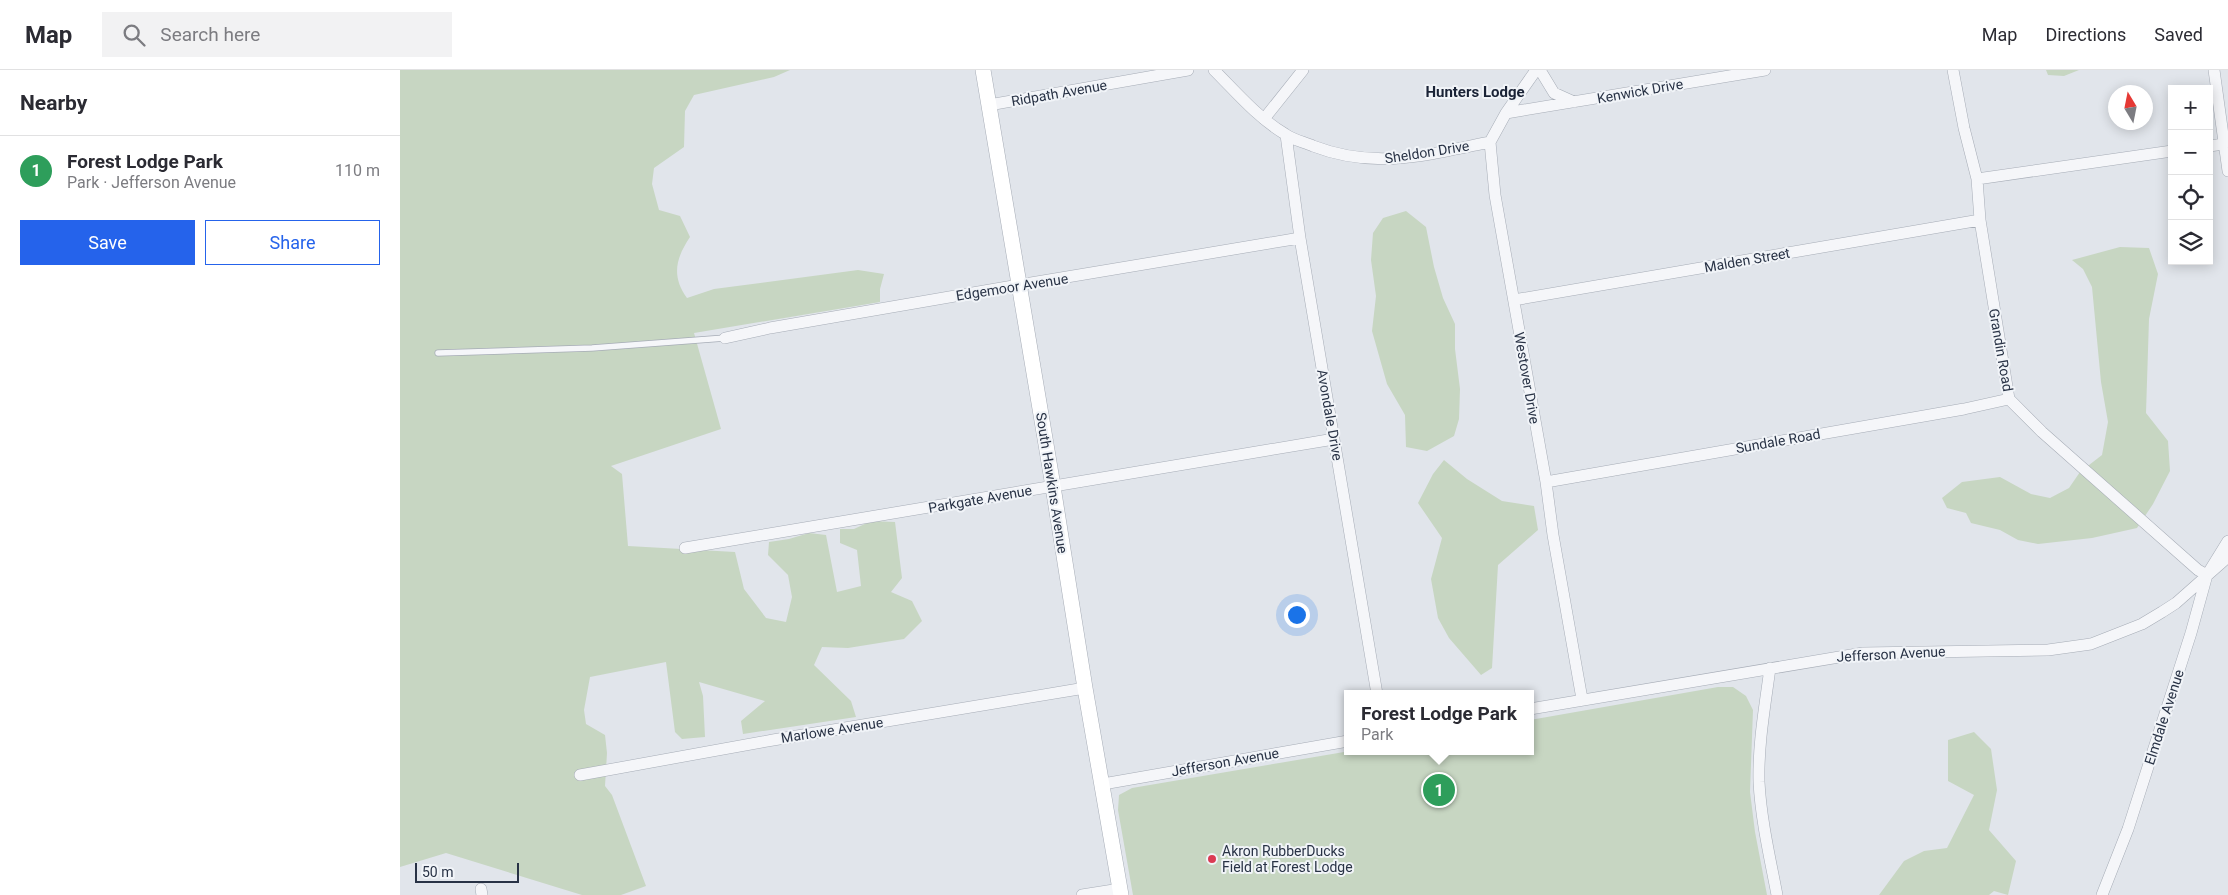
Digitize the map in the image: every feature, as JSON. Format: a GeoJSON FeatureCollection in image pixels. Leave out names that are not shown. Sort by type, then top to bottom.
{"type":"FeatureCollection","features":[{"type":"Feature","properties":{"kind":"main road","name":"South Hawkins Avenue"},"geometry":{"type":"LineString","coordinates":[[983,70],[1085,688],[1121,892]]}},
{"type":"Feature","properties":{"kind":"street","name":"Ridpath Avenue"},"geometry":{"type":"LineString","coordinates":[[989,105],[1188,70]]}},
{"type":"Feature","properties":{"kind":"street","name":"Sheldon Drive"},"geometry":{"type":"LineString","coordinates":[[1214,70],[1264,118],[1286,135],[1332,153],[1366,160],[1387,160],[1490,142]]}},
{"type":"Feature","properties":{"kind":"street"},"geometry":{"type":"LineString","coordinates":[[1264,118],[1303,70]]}},
{"type":"Feature","properties":{"kind":"street"},"geometry":{"type":"LineString","coordinates":[[1490,142],[1506,113],[1538,70],[1554,92],[1574,102]]}},
{"type":"Feature","properties":{"kind":"street","name":"Kenwick Drive"},"geometry":{"type":"LineString","coordinates":[[1506,113],[1765,70]]}},
{"type":"Feature","properties":{"kind":"street","name":"Grandin Road"},"geometry":{"type":"LineString","coordinates":[[1953,70],[1964,128],[1977,179],[1980,220],[2009,399],[2042,432],[2207,576]]}},
{"type":"Feature","properties":{"kind":"street"},"geometry":{"type":"LineString","coordinates":[[2214,70],[2228,171]]}},
{"type":"Feature","properties":{"kind":"street","name":"Avondale Drive"},"geometry":{"type":"LineString","coordinates":[[1286,135],[1300,238],[1376,690]]}},
{"type":"Feature","properties":{"kind":"street","name":"Westover Drive"},"geometry":{"type":"LineString","coordinates":[[1490,142],[1495,194],[1582,699]]}},
{"type":"Feature","properties":{"kind":"street"},"geometry":{"type":"LineString","coordinates":[[2213,145],[2224,144]]}},
{"type":"Feature","properties":{"kind":"street"},"geometry":{"type":"LineString","coordinates":[[1977,179],[2168,152]]}},
{"type":"Feature","properties":{"kind":"street","name":"Malden Street"},"geometry":{"type":"LineString","coordinates":[[1514,300],[1980,220]]}},
{"type":"Feature","properties":{"kind":"street","name":"Edgemoor Avenue"},"geometry":{"type":"LineString","coordinates":[[725,338],[770,328],[1300,238]]}},
{"type":"Feature","properties":{"kind":"street","name":"Sundale Road"},"geometry":{"type":"LineString","coordinates":[[1546,482],[1964,409],[2009,399]]}},
{"type":"Feature","properties":{"kind":"street","name":"Parkgate Avenue"},"geometry":{"type":"LineString","coordinates":[[684,548],[1334,439]]}},
{"type":"Feature","properties":{"kind":"street","name":"Elmdale Avenue"},"geometry":{"type":"LineString","coordinates":[[2102,895],[2128,829],[2191,633],[2207,576],[2228,541]]}},
{"type":"Feature","properties":{"kind":"street","name":"Jefferson Avenue"},"geometry":{"type":"LineString","coordinates":[[1534,708],[1863,653],[2048,650],[2091,644],[2142,624],[2176,603],[2228,557]]}},
{"type":"Feature","properties":{"kind":"street"},"geometry":{"type":"LineString","coordinates":[[1770,668],[1760,748],[1759,781],[1762,818],[1777,895]]}},
{"type":"Feature","properties":{"kind":"street","name":"Marlowe Avenue"},"geometry":{"type":"LineString","coordinates":[[580,775],[773,740],[1085,688]]}},
{"type":"Feature","properties":{"kind":"street","name":"Jefferson Avenue"},"geometry":{"type":"LineString","coordinates":[[1103,784],[1344,742]]}},
{"type":"Feature","properties":{"kind":"street"},"geometry":{"type":"LineString","coordinates":[[1082,895],[1121,892]]}},
{"type":"Feature","properties":{"kind":"lane"},"geometry":{"type":"LineString","coordinates":[[438,353],[592,348],[725,338]]}},
{"type":"Feature","properties":{"kind":"green space"},"geometry":{"type":"Polygon","coordinates":[[[400,70],[790,70],[774,77],[694,95],[685,111],[684,147],[654,168],[652,184],[659,210],[680,216],[690,237],[681,252],[677,267],[677,275],[682,290],[687,298],[714,289],[858,270],[884,274],[880,289],[880,302],[694,333],[721,429],[611,466],[622,474],[628,546],[735,552],[744,589],[766,618],[786,622],[792,597],[788,575],[768,555],[769,542],[809,533],[826,535],[837,592],[861,586],[857,550],[840,543],[840,529],[854,529],[871,521],[895,522],[902,578],[891,592],[912,601],[922,621],[904,639],[848,648],[822,647],[814,665],[851,701],[856,717],[743,734],[741,721],[765,701],[699,682],[703,696],[705,737],[682,739],[675,732],[666,662],[590,677],[584,710],[586,724],[605,735],[607,753],[605,786],[612,795],[646,886],[621,895],[582,895],[446,853],[400,867],[400,70]]]}},
{"type":"Feature","properties":{"kind":"green space"},"geometry":{"type":"Polygon","coordinates":[[[2046,70],[2079,70],[2064,76],[2048,75],[2046,70]]]}},
{"type":"Feature","properties":{"kind":"green space"},"geometry":{"type":"Polygon","coordinates":[[[1406,211],[1426,227],[1434,267],[1443,298],[1455,324],[1455,349],[1460,389],[1459,419],[1454,436],[1427,451],[1406,447],[1405,415],[1387,384],[1372,331],[1376,296],[1371,260],[1373,233],[1383,218],[1406,211]]]}},
{"type":"Feature","properties":{"kind":"green space"},"geometry":{"type":"Polygon","coordinates":[[[2120,247],[2149,248],[2158,274],[2149,319],[2146,413],[2168,441],[2170,471],[2153,504],[2137,528],[2092,538],[2038,544],[2018,540],[2000,530],[1971,523],[1966,513],[1947,508],[1942,498],[1962,482],[2000,477],[2031,494],[2050,498],[2069,488],[2080,472],[2102,455],[2108,422],[2101,382],[2092,287],[2083,269],[2072,260],[2120,247]]]}},
{"type":"Feature","properties":{"kind":"green space"},"geometry":{"type":"Polygon","coordinates":[[[1444,460],[1467,479],[1502,501],[1534,506],[1538,530],[1498,565],[1492,668],[1481,675],[1449,638],[1438,618],[1431,579],[1442,538],[1418,503],[1433,474],[1444,460]]]}},
{"type":"Feature","properties":{"kind":"green space"},"geometry":{"type":"Polygon","coordinates":[[[1718,687],[1733,687],[1746,696],[1753,710],[1750,792],[1755,832],[1767,895],[1133,895],[1118,810],[1119,795],[1132,788],[1344,752],[1344,755],[1534,755],[1534,719],[1718,687]]]}},
{"type":"Feature","properties":{"kind":"green space"},"geometry":{"type":"Polygon","coordinates":[[[1974,732],[1991,749],[1997,790],[1989,830],[2016,861],[2008,895],[1994,891],[1989,895],[1879,895],[1904,861],[1924,851],[1947,848],[1974,795],[1948,781],[1948,740],[1974,732]]]}},
{"type":"Feature","properties":{"kind":"place","name":"Forest Lodge Park"},"geometry":{"type":"Point","coordinates":[1439,790]}},
{"type":"Feature","properties":{"kind":"place","name":"Akron RubberDucks Field at Forest Lodge"},"geometry":{"type":"Point","coordinates":[1212,859]}},
{"type":"Feature","properties":{"kind":"district","name":"Hunters Lodge"},"geometry":{"type":"Point","coordinates":[1475,92]}}]}
